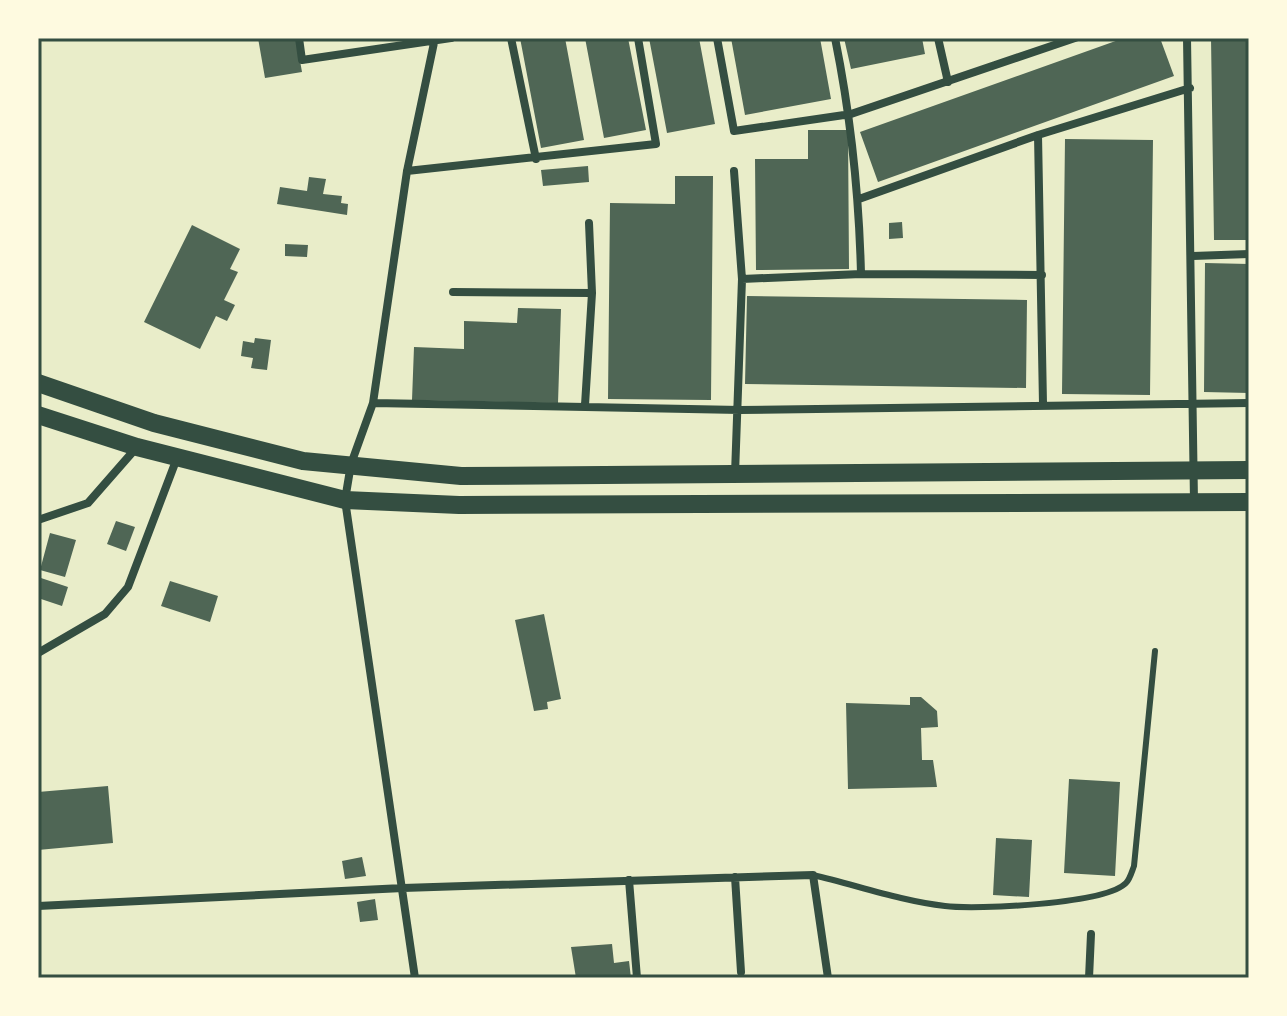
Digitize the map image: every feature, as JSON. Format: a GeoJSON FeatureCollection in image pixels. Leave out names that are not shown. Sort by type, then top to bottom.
{"type":"FeatureCollection","features":[{"type":"Feature","properties":{"kind":"main road"},"geometry":{"type":"LineString","coordinates":[[38,383],[154,423],[303,461],[461,476],[1249,470]]}},
{"type":"Feature","properties":{"kind":"main road"},"geometry":{"type":"LineString","coordinates":[[38,415],[137,447],[345,500],[459,505],[1249,502]]}},
{"type":"Feature","properties":{"kind":"street"},"geometry":{"type":"LineString","coordinates":[[299,38],[302,60],[451,38]]}},
{"type":"Feature","properties":{"kind":"street"},"geometry":{"type":"LineString","coordinates":[[511,38],[536,159]]}},
{"type":"Feature","properties":{"kind":"street"},"geometry":{"type":"LineString","coordinates":[[407,171],[656,144],[638,38]]}},
{"type":"Feature","properties":{"kind":"street"},"geometry":{"type":"LineString","coordinates":[[717,38],[734,131],[851,114],[1075,38]]}},
{"type":"Feature","properties":{"kind":"street"},"geometry":{"type":"LineString","coordinates":[[835,38],[851,114],[859,199],[861,274]]}},
{"type":"Feature","properties":{"kind":"street"},"geometry":{"type":"LineString","coordinates":[[938,38],[948,82]]}},
{"type":"Feature","properties":{"kind":"street"},"geometry":{"type":"LineString","coordinates":[[1045,38],[1047,49]]}},
{"type":"Feature","properties":{"kind":"street"},"geometry":{"type":"LineString","coordinates":[[1187,38],[1193,256],[1194,503]]}},
{"type":"Feature","properties":{"kind":"street"},"geometry":{"type":"LineString","coordinates":[[415,978],[345,500],[351,464],[373,403],[407,171],[435,40]]}},
{"type":"Feature","properties":{"kind":"street"},"geometry":{"type":"LineString","coordinates":[[859,199],[1038,135],[1190,88]]}},
{"type":"Feature","properties":{"kind":"street"},"geometry":{"type":"LineString","coordinates":[[1038,135],[1043,404]]}},
{"type":"Feature","properties":{"kind":"street"},"geometry":{"type":"LineString","coordinates":[[734,171],[742,279],[740,410],[735,476]]}},
{"type":"Feature","properties":{"kind":"street"},"geometry":{"type":"LineString","coordinates":[[585,405],[592,293],[589,223]]}},
{"type":"Feature","properties":{"kind":"street"},"geometry":{"type":"LineString","coordinates":[[1193,256],[1249,254]]}},
{"type":"Feature","properties":{"kind":"street"},"geometry":{"type":"LineString","coordinates":[[742,279],[861,274],[1042,275]]}},
{"type":"Feature","properties":{"kind":"street"},"geometry":{"type":"LineString","coordinates":[[453,292],[592,293]]}},
{"type":"Feature","properties":{"kind":"street"},"geometry":{"type":"LineString","coordinates":[[373,403],[740,410],[1249,403]]}},
{"type":"Feature","properties":{"kind":"street"},"geometry":{"type":"LineString","coordinates":[[38,520],[88,503],[137,447]]}},
{"type":"Feature","properties":{"kind":"street"},"geometry":{"type":"LineString","coordinates":[[38,653],[105,614],[128,587],[177,458]]}},
{"type":"Feature","properties":{"kind":"street"},"geometry":{"type":"LineString","coordinates":[[38,906],[403,888],[813,875],[828,978]]}},
{"type":"Feature","properties":{"kind":"street"},"geometry":{"type":"LineString","coordinates":[[735,877],[741,972]]}},
{"type":"Feature","properties":{"kind":"street"},"geometry":{"type":"LineString","coordinates":[[629,880],[637,978]]}},
{"type":"Feature","properties":{"kind":"street"},"geometry":{"type":"LineString","coordinates":[[1089,978],[1091,934]]}},
{"type":"Feature","properties":{"kind":"lane"},"geometry":{"type":"LineString","coordinates":[[813,875],[958,906],[1079,899],[1111,892],[1127,882],[1134,866],[1155,651]]}},
{"type":"Feature","properties":{"kind":"building"},"geometry":{"type":"Polygon","coordinates":[[[258,38],[296,38],[302,72],[265,78],[258,38]]]}},
{"type":"Feature","properties":{"kind":"building"},"geometry":{"type":"Polygon","coordinates":[[[520,38],[565,38],[584,140],[541,148],[520,38]]]}},
{"type":"Feature","properties":{"kind":"building"},"geometry":{"type":"Polygon","coordinates":[[[585,38],[628,38],[646,130],[604,138],[585,38]]]}},
{"type":"Feature","properties":{"kind":"building"},"geometry":{"type":"Polygon","coordinates":[[[649,38],[699,38],[715,124],[667,133],[649,38]]]}},
{"type":"Feature","properties":{"kind":"building"},"geometry":{"type":"Polygon","coordinates":[[[731,38],[820,38],[831,99],[745,115],[731,38]]]}},
{"type":"Feature","properties":{"kind":"building"},"geometry":{"type":"Polygon","coordinates":[[[844,38],[922,38],[925,54],[851,69],[844,38]]]}},
{"type":"Feature","properties":{"kind":"building"},"geometry":{"type":"Polygon","coordinates":[[[1124,38],[1160,38],[1174,76],[878,182],[860,132],[1124,38]]]}},
{"type":"Feature","properties":{"kind":"building"},"geometry":{"type":"Polygon","coordinates":[[[1211,38],[1249,38],[1249,240],[1214,240],[1211,38]]]}},
{"type":"Feature","properties":{"kind":"building"},"geometry":{"type":"Polygon","coordinates":[[[808,130],[848,130],[849,269],[756,270],[755,159],[808,159],[808,130]]]}},
{"type":"Feature","properties":{"kind":"building"},"geometry":{"type":"Polygon","coordinates":[[[1065,139],[1153,140],[1150,395],[1062,394],[1065,139]]]}},
{"type":"Feature","properties":{"kind":"building"},"geometry":{"type":"Polygon","coordinates":[[[588,166],[589,182],[543,186],[541,170],[588,166]]]}},
{"type":"Feature","properties":{"kind":"building"},"geometry":{"type":"Polygon","coordinates":[[[675,176],[713,176],[711,400],[608,399],[610,203],[675,204],[675,176]]]}},
{"type":"Feature","properties":{"kind":"building"},"geometry":{"type":"Polygon","coordinates":[[[309,177],[326,179],[323,194],[342,196],[341,203],[348,204],[347,215],[277,204],[280,187],[307,191],[309,177]]]}},
{"type":"Feature","properties":{"kind":"building"},"geometry":{"type":"Polygon","coordinates":[[[902,222],[903,238],[889,239],[889,223],[902,222]]]}},
{"type":"Feature","properties":{"kind":"building"},"geometry":{"type":"Polygon","coordinates":[[[192,225],[240,249],[230,269],[238,272],[224,300],[235,305],[227,321],[216,316],[200,349],[144,322],[192,225]]]}},
{"type":"Feature","properties":{"kind":"building"},"geometry":{"type":"Polygon","coordinates":[[[285,244],[308,245],[307,257],[285,256],[285,244]]]}},
{"type":"Feature","properties":{"kind":"building"},"geometry":{"type":"Polygon","coordinates":[[[1205,263],[1249,264],[1249,393],[1204,392],[1205,263]]]}},
{"type":"Feature","properties":{"kind":"building"},"geometry":{"type":"Polygon","coordinates":[[[747,296],[1027,300],[1026,388],[745,384],[747,296]]]}},
{"type":"Feature","properties":{"kind":"building"},"geometry":{"type":"Polygon","coordinates":[[[518,308],[561,309],[558,403],[412,400],[414,347],[464,349],[464,321],[517,323],[518,308]]]}},
{"type":"Feature","properties":{"kind":"building"},"geometry":{"type":"Polygon","coordinates":[[[255,338],[271,340],[267,370],[251,368],[253,358],[241,356],[243,341],[254,343],[255,338]]]}},
{"type":"Feature","properties":{"kind":"building"},"geometry":{"type":"Polygon","coordinates":[[[116,521],[135,527],[126,551],[107,544],[116,521]]]}},
{"type":"Feature","properties":{"kind":"building"},"geometry":{"type":"Polygon","coordinates":[[[50,533],[76,540],[65,577],[40,570],[50,533]]]}},
{"type":"Feature","properties":{"kind":"building"},"geometry":{"type":"Polygon","coordinates":[[[38,577],[68,587],[62,606],[38,598],[38,577]]]}},
{"type":"Feature","properties":{"kind":"building"},"geometry":{"type":"Polygon","coordinates":[[[170,581],[218,596],[210,622],[161,606],[170,581]]]}},
{"type":"Feature","properties":{"kind":"building"},"geometry":{"type":"Polygon","coordinates":[[[544,614],[561,699],[547,702],[548,709],[534,711],[515,620],[544,614]]]}},
{"type":"Feature","properties":{"kind":"building"},"geometry":{"type":"Polygon","coordinates":[[[910,697],[921,697],[937,711],[938,727],[921,728],[922,760],[933,760],[937,787],[848,789],[846,703],[910,705],[910,697]]]}},
{"type":"Feature","properties":{"kind":"building"},"geometry":{"type":"Polygon","coordinates":[[[1069,779],[1120,782],[1115,876],[1064,873],[1069,779]]]}},
{"type":"Feature","properties":{"kind":"building"},"geometry":{"type":"Polygon","coordinates":[[[108,786],[113,843],[38,850],[38,792],[108,786]]]}},
{"type":"Feature","properties":{"kind":"building"},"geometry":{"type":"Polygon","coordinates":[[[996,838],[1032,840],[1029,897],[993,895],[996,838]]]}},
{"type":"Feature","properties":{"kind":"building"},"geometry":{"type":"Polygon","coordinates":[[[362,857],[366,876],[345,879],[342,861],[362,857]]]}},
{"type":"Feature","properties":{"kind":"building"},"geometry":{"type":"Polygon","coordinates":[[[375,899],[378,920],[360,922],[357,902],[375,899]]]}},
{"type":"Feature","properties":{"kind":"building"},"geometry":{"type":"Polygon","coordinates":[[[612,944],[614,963],[629,961],[631,978],[576,978],[571,947],[612,944]]]}}]}
